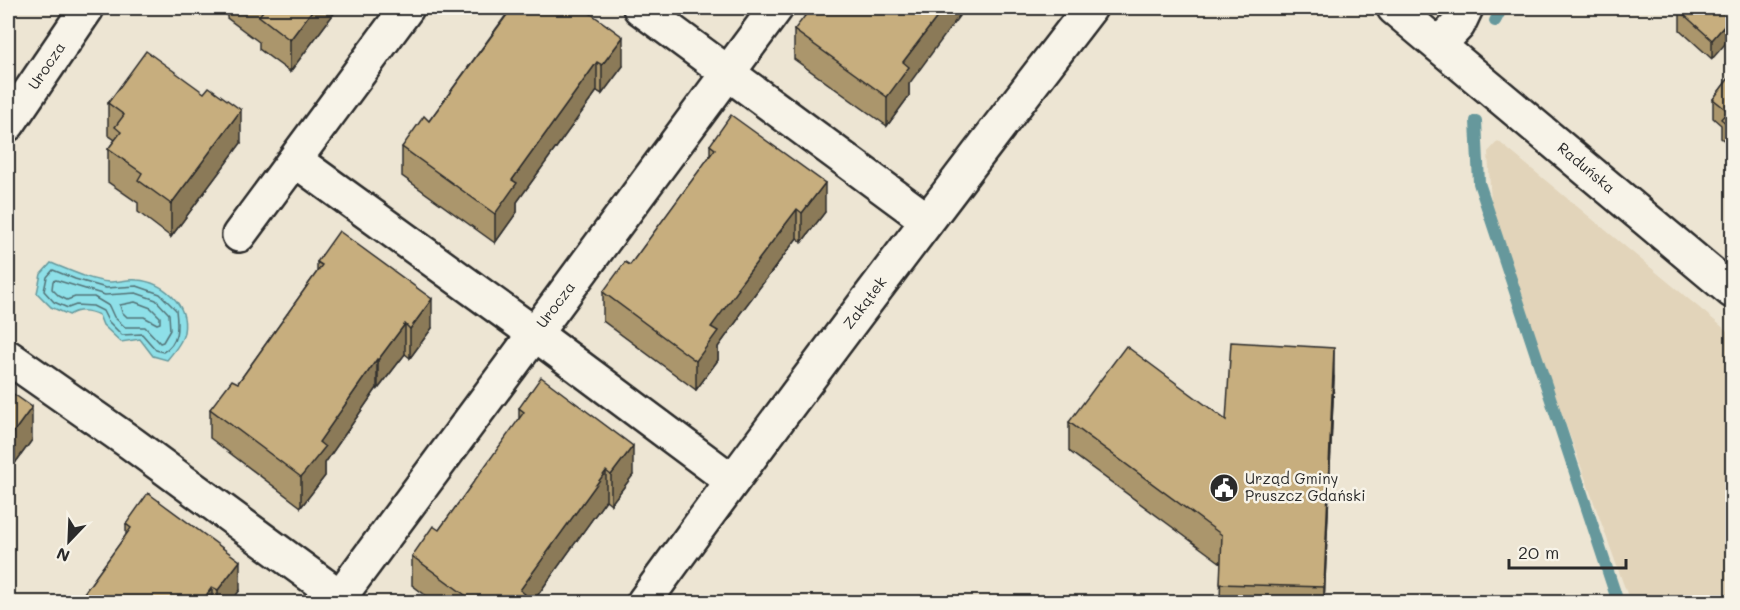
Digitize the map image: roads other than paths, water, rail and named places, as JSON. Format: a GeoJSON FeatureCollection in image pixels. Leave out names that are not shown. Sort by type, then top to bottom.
{"type":"FeatureCollection","features":[{"type":"Feature","properties":{"kind":"street","name":"Urocza"},"geometry":{"type":"LineString","coordinates":[[8,124],[87,8]]}},
{"type":"Feature","properties":{"kind":"street"},"geometry":{"type":"LineString","coordinates":[[239,235],[407,8]]}},
{"type":"Feature","properties":{"kind":"street"},"geometry":{"type":"LineString","coordinates":[[640,8],[927,220]]}},
{"type":"Feature","properties":{"kind":"street","name":"Urocza"},"geometry":{"type":"LineString","coordinates":[[341,601],[776,8]]}},
{"type":"Feature","properties":{"kind":"street","name":"Zakątek"},"geometry":{"type":"LineString","coordinates":[[644,603],[927,220],[1090,8]]}},
{"type":"Feature","properties":{"kind":"street","name":"Raduńska"},"geometry":{"type":"LineString","coordinates":[[1394,8],[1732,291]]}},
{"type":"Feature","properties":{"kind":"street"},"geometry":{"type":"LineString","coordinates":[[1439,45],[1458,25],[1466,8]]}},
{"type":"Feature","properties":{"kind":"street"},"geometry":{"type":"LineString","coordinates":[[295,160],[535,334],[732,481]]}},
{"type":"Feature","properties":{"kind":"street"},"geometry":{"type":"LineString","coordinates":[[8,357],[130,443],[341,601]]}},
{"type":"Feature","properties":{"kind":"water"},"geometry":{"type":"Polygon","coordinates":[[[51,263],[94,279],[109,282],[137,280],[165,290],[172,296],[182,312],[184,332],[182,339],[167,360],[153,356],[140,339],[121,342],[103,325],[99,315],[84,311],[69,315],[51,307],[37,293],[41,274],[51,263]]]}},
{"type":"Feature","properties":{"kind":"waterway"},"geometry":{"type":"LineString","coordinates":[[1495,21],[1502,8]]}},
{"type":"Feature","properties":{"kind":"waterway"},"geometry":{"type":"LineString","coordinates":[[1476,121],[1479,183],[1618,602]]}},
{"type":"Feature","properties":{"kind":"place","name":"Urząd Gminy Pruszcz Gdański"},"geometry":{"type":"Point","coordinates":[1224,488]}}]}
